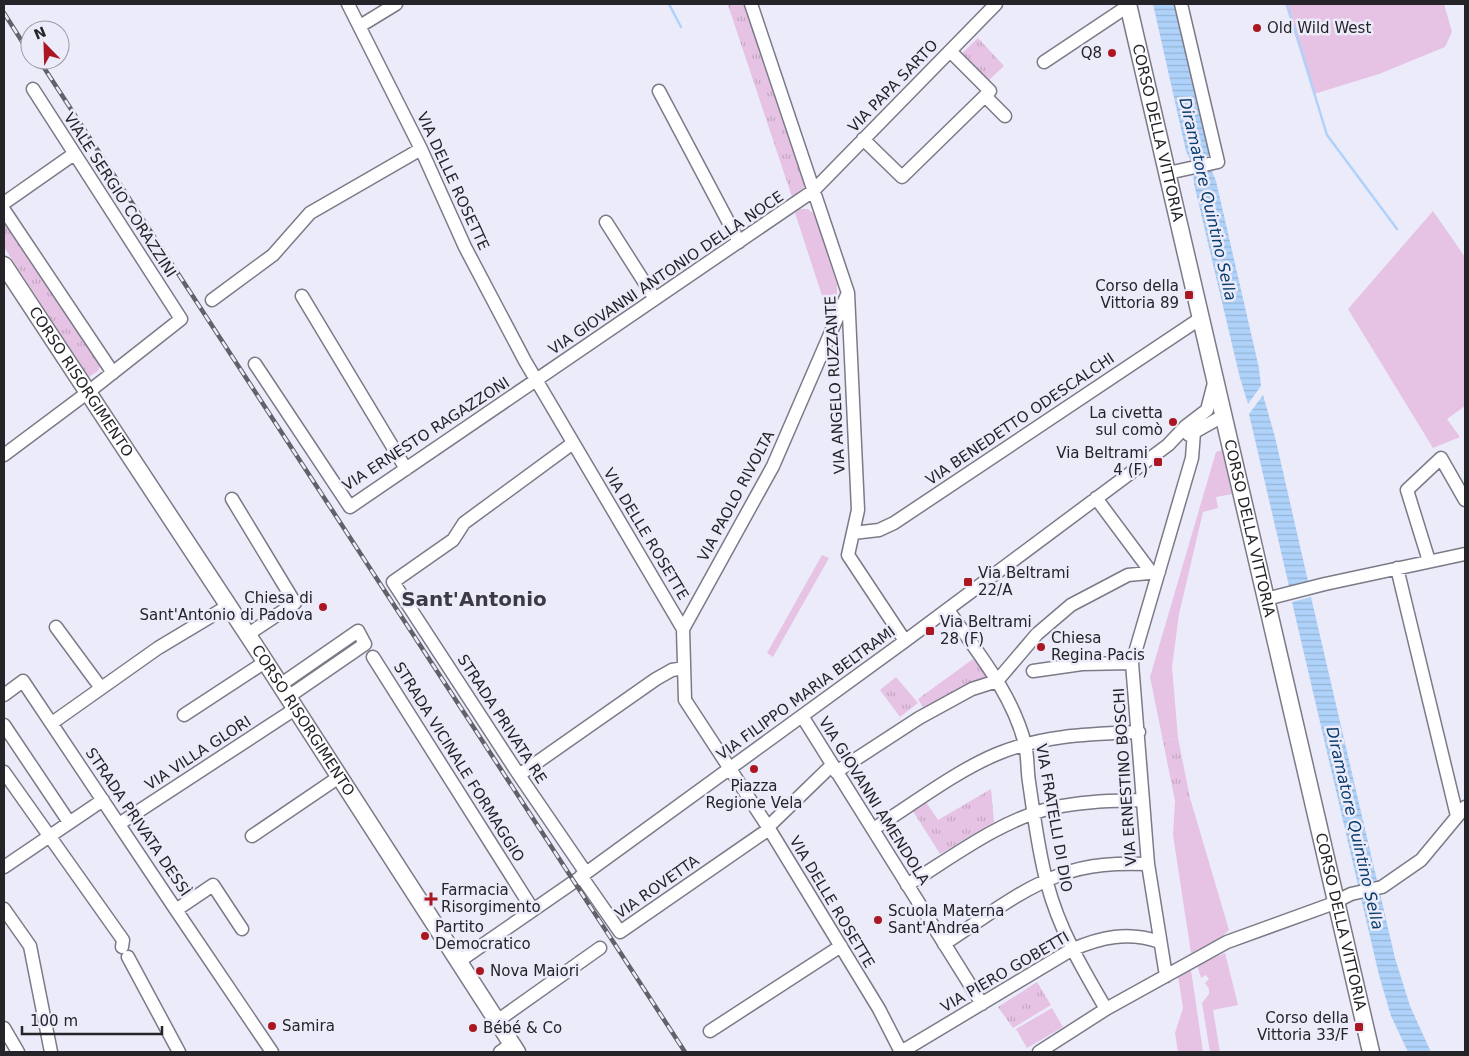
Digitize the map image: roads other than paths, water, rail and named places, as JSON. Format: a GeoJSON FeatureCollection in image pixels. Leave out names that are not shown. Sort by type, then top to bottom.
{"type":"FeatureCollection","features":[{"type":"Feature","properties":{"kind":"main road","name":"CORSO DELLA VITTORIA"},"geometry":{"type":"LineString","coordinates":[[1128,5],[1215,378],[1217,412],[1266,599],[1371,1052]]}},
{"type":"Feature","properties":{"kind":"main road","name":"CORSO RISORGIMENTO"},"geometry":{"type":"LineString","coordinates":[[4,265],[288,697],[497,1021],[509,1050]]}},
{"type":"Feature","properties":{"kind":"street","name":"VIA DELLE ROSETTE"},"geometry":{"type":"LineString","coordinates":[[348,4],[421,149],[465,247],[537,381],[683,629],[685,700],[730,768],[841,946],[879,1009],[901,1052]]}},
{"type":"Feature","properties":{"kind":"street"},"geometry":{"type":"LineString","coordinates":[[360,26],[396,4]]}},
{"type":"Feature","properties":{"kind":"street","name":"VIA ANGELO RUZZANTE"},"geometry":{"type":"LineString","coordinates":[[751,4],[848,293],[858,510],[848,555],[905,641]]}},
{"type":"Feature","properties":{"kind":"street","name":"VIA PAPA SARTO"},"geometry":{"type":"LineString","coordinates":[[813,192],[996,4]]}},
{"type":"Feature","properties":{"kind":"street"},"geometry":{"type":"LineString","coordinates":[[1168,173],[1214,163],[1181,4]]}},
{"type":"Feature","properties":{"kind":"street"},"geometry":{"type":"LineString","coordinates":[[1044,62],[1128,5]]}},
{"type":"Feature","properties":{"kind":"street"},"geometry":{"type":"LineString","coordinates":[[864,139],[902,177],[990,91],[950,51]]}},
{"type":"Feature","properties":{"kind":"street","name":"VIALE SERGIO CORAZZINI"},"geometry":{"type":"LineString","coordinates":[[33,90],[181,319],[112,373]]}},
{"type":"Feature","properties":{"kind":"street"},"geometry":{"type":"LineString","coordinates":[[659,91],[739,242]]}},
{"type":"Feature","properties":{"kind":"street"},"geometry":{"type":"LineString","coordinates":[[985,96],[1005,116]]}},
{"type":"Feature","properties":{"kind":"street"},"geometry":{"type":"LineString","coordinates":[[212,300],[273,255],[310,213],[331,199],[421,149]]}},
{"type":"Feature","properties":{"kind":"street"},"geometry":{"type":"LineString","coordinates":[[4,203],[74,154]]}},
{"type":"Feature","properties":{"kind":"street","name":"VIA GIOVANNI ANTONIO DELLA NOCE"},"geometry":{"type":"LineString","coordinates":[[537,381],[813,192]]}},
{"type":"Feature","properties":{"kind":"street"},"geometry":{"type":"LineString","coordinates":[[4,210],[112,373],[88,393],[4,454]]}},
{"type":"Feature","properties":{"kind":"street"},"geometry":{"type":"LineString","coordinates":[[606,222],[655,299]]}},
{"type":"Feature","properties":{"kind":"street","name":"VIA PAOLO RIVOLTA"},"geometry":{"type":"LineString","coordinates":[[683,629],[773,466],[848,293]]}},
{"type":"Feature","properties":{"kind":"street"},"geometry":{"type":"LineString","coordinates":[[302,296],[406,469]]}},
{"type":"Feature","properties":{"kind":"street","name":"VIA BENEDETTO ODESCALCHI"},"geometry":{"type":"LineString","coordinates":[[853,533],[878,530],[894,523],[1201,318]]}},
{"type":"Feature","properties":{"kind":"street","name":"VIA ERNESTO RAGAZZONI"},"geometry":{"type":"LineString","coordinates":[[255,364],[350,507],[537,381]]}},
{"type":"Feature","properties":{"kind":"street","name":"VIA FILIPPO MARIA BELTRAMI"},"geometry":{"type":"LineString","coordinates":[[458,962],[584,875],[948,610],[1168,445],[1194,432],[1217,412]]}},
{"type":"Feature","properties":{"kind":"street","name":"VIA FILIPPO MARIA BELTRAMI"},"geometry":{"type":"LineString","coordinates":[[1168,445],[1186,426],[1217,412]]}},
{"type":"Feature","properties":{"kind":"street","name":"VIA ERNESTINO BOSCHI"},"geometry":{"type":"LineString","coordinates":[[1166,976],[1148,864],[1139,732],[1132,663],[1155,572],[1192,458],[1194,432]]}},
{"type":"Feature","properties":{"kind":"street","name":"STRADA PRIVATA RE"},"geometry":{"type":"LineString","coordinates":[[573,443],[464,523],[453,540],[393,582],[584,875]]}},
{"type":"Feature","properties":{"kind":"street"},"geometry":{"type":"LineString","coordinates":[[1429,561],[1406,490],[1441,458],[1465,500]]}},
{"type":"Feature","properties":{"kind":"street"},"geometry":{"type":"LineString","coordinates":[[1096,498],[1155,572]]}},
{"type":"Feature","properties":{"kind":"street"},"geometry":{"type":"LineString","coordinates":[[232,499],[295,603],[247,635]]}},
{"type":"Feature","properties":{"kind":"street"},"geometry":{"type":"LineString","coordinates":[[1266,599],[1465,554]]}},
{"type":"Feature","properties":{"kind":"street"},"geometry":{"type":"LineString","coordinates":[[1039,1052],[1106,1009],[1227,942],[1337,900],[1379,888],[1404,874],[1421,860],[1461,811],[1397,568]]}},
{"type":"Feature","properties":{"kind":"street"},"geometry":{"type":"LineString","coordinates":[[768,828],[834,769],[972,689],[997,681],[1037,634],[1071,606],[1128,575],[1155,572]]}},
{"type":"Feature","properties":{"kind":"street"},"geometry":{"type":"LineString","coordinates":[[52,723],[158,648],[228,606]]}},
{"type":"Feature","properties":{"kind":"street","name":"VIA FRATELLI DI DIO"},"geometry":{"type":"LineString","coordinates":[[948,610],[997,681],[1012,708],[1025,745],[1034,814],[1046,882],[1071,950],[1106,1009]]}},
{"type":"Feature","properties":{"kind":"street"},"geometry":{"type":"LineString","coordinates":[[56,627],[101,688]]}},
{"type":"Feature","properties":{"kind":"street"},"geometry":{"type":"LineString","coordinates":[[358,631],[365,644],[288,697],[358,631]]}},
{"type":"Feature","properties":{"kind":"street","name":"STRADA VICINALE FORMAGGIO"},"geometry":{"type":"LineString","coordinates":[[373,657],[533,910]]}},
{"type":"Feature","properties":{"kind":"street"},"geometry":{"type":"LineString","coordinates":[[184,715],[265,662]]}},
{"type":"Feature","properties":{"kind":"street"},"geometry":{"type":"LineString","coordinates":[[1033,671],[1082,664],[1132,663]]}},
{"type":"Feature","properties":{"kind":"street"},"geometry":{"type":"LineString","coordinates":[[518,775],[656,678],[672,670],[684,668]]}},
{"type":"Feature","properties":{"kind":"street","name":"STRADA PRIVATA DESSÌ"},"geometry":{"type":"LineString","coordinates":[[6,690],[23,681],[176,910],[213,886],[242,929]]}},
{"type":"Feature","properties":{"kind":"street","name":"VIA VILLA GLORI"},"geometry":{"type":"LineString","coordinates":[[120,824],[288,697]]}},
{"type":"Feature","properties":{"kind":"street","name":"VIA GIOVANNI AMENDOLA"},"geometry":{"type":"LineString","coordinates":[[802,716],[982,1004]]}},
{"type":"Feature","properties":{"kind":"street"},"geometry":{"type":"LineString","coordinates":[[4,725],[69,822]]}},
{"type":"Feature","properties":{"kind":"street"},"geometry":{"type":"LineString","coordinates":[[873,829],[976,765],[1025,745],[1076,735],[1139,732]]}},
{"type":"Feature","properties":{"kind":"street"},"geometry":{"type":"LineString","coordinates":[[4,772],[123,940],[125,952],[179,1052]]}},
{"type":"Feature","properties":{"kind":"street"},"geometry":{"type":"LineString","coordinates":[[252,836],[339,777]]}},
{"type":"Feature","properties":{"kind":"street"},"geometry":{"type":"LineString","coordinates":[[4,867],[103,800]]}},
{"type":"Feature","properties":{"kind":"street"},"geometry":{"type":"LineString","coordinates":[[907,884],[1017,820],[1050,808],[1087,802],[1143,800]]}},
{"type":"Feature","properties":{"kind":"street","name":"VIA ROVETTA"},"geometry":{"type":"LineString","coordinates":[[584,875],[620,932],[768,828]]}},
{"type":"Feature","properties":{"kind":"street"},"geometry":{"type":"LineString","coordinates":[[944,944],[1060,875],[1092,867],[1120,863],[1148,864]]}},
{"type":"Feature","properties":{"kind":"street"},"geometry":{"type":"LineString","coordinates":[[4,909],[30,946],[51,1052]]}},
{"type":"Feature","properties":{"kind":"street"},"geometry":{"type":"LineString","coordinates":[[176,910],[272,1052]]}},
{"type":"Feature","properties":{"kind":"street","name":"VIA PIERO GOBETTI"},"geometry":{"type":"LineString","coordinates":[[901,1052],[1071,950],[1094,940],[1116,936],[1145,937],[1160,942]]}},
{"type":"Feature","properties":{"kind":"street"},"geometry":{"type":"LineString","coordinates":[[710,1031],[841,946]]}},
{"type":"Feature","properties":{"kind":"street"},"geometry":{"type":"LineString","coordinates":[[497,1021],[600,948]]}},
{"type":"Feature","properties":{"kind":"street"},"geometry":{"type":"LineString","coordinates":[[4,1028],[18,1052]]}},
{"type":"Feature","properties":{"kind":"water"},"geometry":{"type":"Polygon","coordinates":[[[1153,4],[1175,4],[1208,146],[1209,161],[1193,165],[1186,151],[1153,4]]]}},
{"type":"Feature","properties":{"kind":"water","name":"Diramatore Quintino Sella"},"geometry":{"type":"Polygon","coordinates":[[[1210,166],[1216,181],[1259,368],[1261,386],[1248,404],[1240,378],[1194,184],[1193,170],[1210,166]]]}},
{"type":"Feature","properties":{"kind":"water"},"geometry":{"type":"Polygon","coordinates":[[[1263,395],[1275,437],[1308,581],[1289,586],[1249,414],[1263,395]]]}},
{"type":"Feature","properties":{"kind":"water","name":"Diramatore Quintino Sella"},"geometry":{"type":"Polygon","coordinates":[[[1311,597],[1395,958],[1410,1006],[1431,1052],[1408,1052],[1391,1016],[1379,975],[1292,602],[1311,597]]]}},
{"type":"Feature","properties":{"kind":"waterway"},"geometry":{"type":"LineString","coordinates":[[669,4],[681,27]]}},
{"type":"Feature","properties":{"kind":"waterway"},"geometry":{"type":"LineString","coordinates":[[1287,4],[1327,135],[1397,229]]}},
{"type":"Feature","properties":{"kind":"railway"},"geometry":{"type":"LineString","coordinates":[[4,13],[20,38]]}},
{"type":"Feature","properties":{"kind":"railway"},"geometry":{"type":"LineString","coordinates":[[46,70],[685,1052]]}},
{"type":"Feature","properties":{"kind":"place","name":"Old Wild West"},"geometry":{"type":"Point","coordinates":[1257,28]}},
{"type":"Feature","properties":{"kind":"place","name":"Q8"},"geometry":{"type":"Point","coordinates":[1112,53]}},
{"type":"Feature","properties":{"kind":"place","name":"Corso della Vittoria 89"},"geometry":{"type":"Point","coordinates":[1189,295]}},
{"type":"Feature","properties":{"kind":"place","name":"La civetta sul comò"},"geometry":{"type":"Point","coordinates":[1173,422]}},
{"type":"Feature","properties":{"kind":"place","name":"Via Beltrami 4 (F)"},"geometry":{"type":"Point","coordinates":[1158,462]}},
{"type":"Feature","properties":{"kind":"place","name":"Via Beltrami 22/A"},"geometry":{"type":"Point","coordinates":[968,582]}},
{"type":"Feature","properties":{"kind":"place","name":"Chiesa di Sant'Antonio di Padova"},"geometry":{"type":"Point","coordinates":[323,607]}},
{"type":"Feature","properties":{"kind":"place","name":"Via Beltrami 28 (F)"},"geometry":{"type":"Point","coordinates":[930,631]}},
{"type":"Feature","properties":{"kind":"place","name":"Chiesa Regina Pacis"},"geometry":{"type":"Point","coordinates":[1041,647]}},
{"type":"Feature","properties":{"kind":"place","name":"Piazza Regione Vela"},"geometry":{"type":"Point","coordinates":[754,769]}},
{"type":"Feature","properties":{"kind":"place","name":"Farmacia Risorgimento"},"geometry":{"type":"Point","coordinates":[431,899]}},
{"type":"Feature","properties":{"kind":"place","name":"Scuola Materna Sant'Andrea"},"geometry":{"type":"Point","coordinates":[878,920]}},
{"type":"Feature","properties":{"kind":"place","name":"Partito Democratico"},"geometry":{"type":"Point","coordinates":[425,936]}},
{"type":"Feature","properties":{"kind":"place","name":"Nova Maiori"},"geometry":{"type":"Point","coordinates":[480,971]}},
{"type":"Feature","properties":{"kind":"place","name":"Samira"},"geometry":{"type":"Point","coordinates":[272,1026]}},
{"type":"Feature","properties":{"kind":"place","name":"Corso della Vittoria 33/F"},"geometry":{"type":"Point","coordinates":[1359,1027]}},
{"type":"Feature","properties":{"kind":"place","name":"Bébé & Co"},"geometry":{"type":"Point","coordinates":[473,1028]}},
{"type":"Feature","properties":{"kind":"district","name":"Sant'Antonio"},"geometry":{"type":"Point","coordinates":[474,599]}}]}
